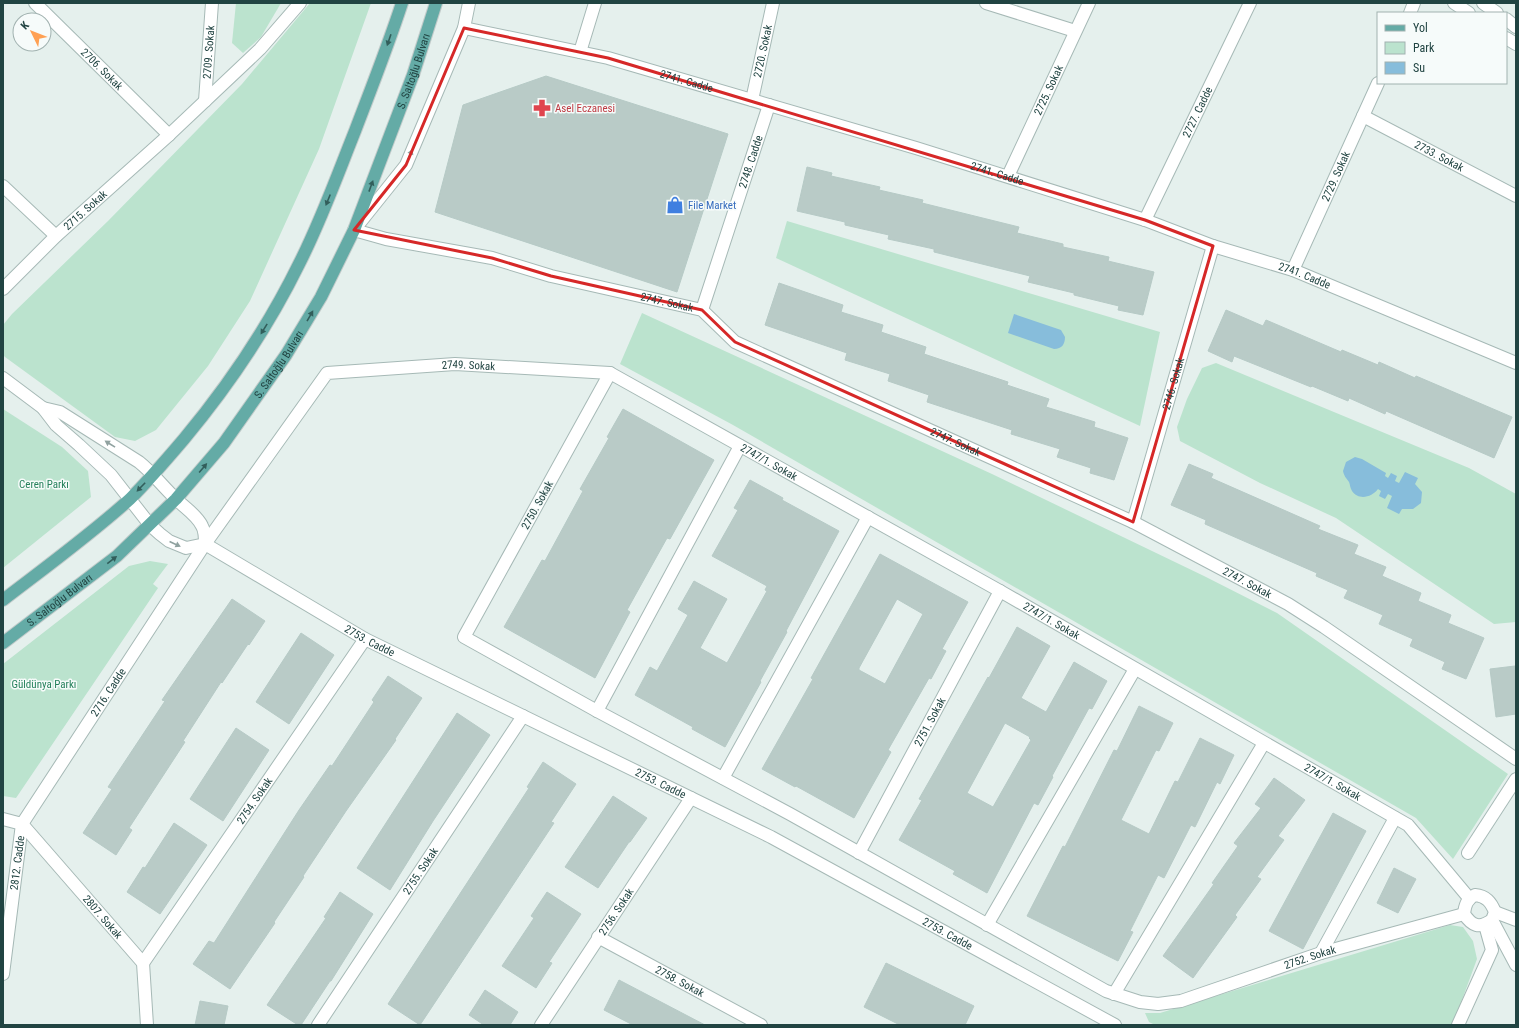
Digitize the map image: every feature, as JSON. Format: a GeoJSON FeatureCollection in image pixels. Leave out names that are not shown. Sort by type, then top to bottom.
{"type":"FeatureCollection","features":[{"type":"Feature","properties":{"kind":"main road"},"geometry":{"type":"LineString","coordinates":[[3,600],[74,545],[130,498],[154,474],[201,418],[230,380],[267,324],[311,238],[384,55],[402,3]]}},
{"type":"Feature","properties":{"kind":"main road","name":"S. Saltoğlu Bulvarı"},"geometry":{"type":"LineString","coordinates":[[3,643],[118,556],[176,499],[224,443],[286,355],[321,297],[354,230],[413,75],[436,3]]}},
{"type":"Feature","properties":{"kind":"street","name":"2706. Sokak"},"geometry":{"type":"LineString","coordinates":[[35,3],[169,135]]}},
{"type":"Feature","properties":{"kind":"street","name":"2709. Sokak"},"geometry":{"type":"LineString","coordinates":[[205,101],[212,3]]}},
{"type":"Feature","properties":{"kind":"street","name":"2715. Sokak"},"geometry":{"type":"LineString","coordinates":[[3,289],[56,236],[169,135],[260,49],[300,3]]}},
{"type":"Feature","properties":{"kind":"street"},"geometry":{"type":"LineString","coordinates":[[354,230],[406,165],[464,28],[469,3]]}},
{"type":"Feature","properties":{"kind":"street"},"geometry":{"type":"LineString","coordinates":[[580,52],[595,3]]}},
{"type":"Feature","properties":{"kind":"street","name":"2720. Sokak"},"geometry":{"type":"LineString","coordinates":[[752,100],[773,3]]}},
{"type":"Feature","properties":{"kind":"street"},"geometry":{"type":"LineString","coordinates":[[986,3],[1075,31]]}},
{"type":"Feature","properties":{"kind":"street","name":"2725. Sokak"},"geometry":{"type":"LineString","coordinates":[[1008,176],[1089,3]]}},
{"type":"Feature","properties":{"kind":"street","name":"2727. Cadde"},"geometry":{"type":"LineString","coordinates":[[1145,220],[1250,3]]}},
{"type":"Feature","properties":{"kind":"street"},"geometry":{"type":"LineString","coordinates":[[1454,3],[1468,12]]}},
{"type":"Feature","properties":{"kind":"street"},"geometry":{"type":"LineString","coordinates":[[1484,3],[1496,12]]}},
{"type":"Feature","properties":{"kind":"street"},"geometry":{"type":"LineString","coordinates":[[1507,20],[1516,27]]}},
{"type":"Feature","properties":{"kind":"street","name":"2741. Cadde"},"geometry":{"type":"LineString","coordinates":[[464,28],[608,58],[1008,176],[1145,220],[1213,246],[1293,270],[1516,364]]}},
{"type":"Feature","properties":{"kind":"street"},"geometry":{"type":"LineString","coordinates":[[1507,39],[1516,44]]}},
{"type":"Feature","properties":{"kind":"street","name":"2729. Sokak"},"geometry":{"type":"LineString","coordinates":[[1293,270],[1378,84]]}},
{"type":"Feature","properties":{"kind":"street","name":"2748. Cadde"},"geometry":{"type":"LineString","coordinates":[[702,310],[769,105]]}},
{"type":"Feature","properties":{"kind":"street","name":"2733. Sokak"},"geometry":{"type":"LineString","coordinates":[[1363,116],[1516,196]]}},
{"type":"Feature","properties":{"kind":"street"},"geometry":{"type":"LineString","coordinates":[[3,186],[56,236]]}},
{"type":"Feature","properties":{"kind":"street","name":"2747. Sokak"},"geometry":{"type":"LineString","coordinates":[[354,230],[386,239],[492,258],[551,276],[702,310],[735,342],[1133,522],[1288,604],[1324,627],[1516,759]]}},
{"type":"Feature","properties":{"kind":"street","name":"2746. Sokak"},"geometry":{"type":"LineString","coordinates":[[1133,522],[1213,246]]}},
{"type":"Feature","properties":{"kind":"street","name":"2749. Sokak"},"geometry":{"type":"LineString","coordinates":[[327,374],[455,364],[610,373]]}},
{"type":"Feature","properties":{"kind":"street","name":"2747/1. Sokak"},"geometry":{"type":"LineString","coordinates":[[610,373],[1000,591],[1408,825],[1469,898]]}},
{"type":"Feature","properties":{"kind":"street","name":"2750. Sokak"},"geometry":{"type":"LineString","coordinates":[[464,637],[610,373]]}},
{"type":"Feature","properties":{"kind":"street","name":"2716. Cadde"},"geometry":{"type":"LineString","coordinates":[[22,824],[205,544],[327,374]]}},
{"type":"Feature","properties":{"kind":"street"},"geometry":{"type":"LineString","coordinates":[[3,378],[43,408],[60,412],[139,462],[154,474],[202,525],[205,544],[186,548],[169,541],[150,525],[111,475],[56,425],[48,417],[43,408]]}},
{"type":"Feature","properties":{"kind":"street"},"geometry":{"type":"LineString","coordinates":[[597,711],[740,446]]}},
{"type":"Feature","properties":{"kind":"street"},"geometry":{"type":"LineString","coordinates":[[723,778],[868,518]]}},
{"type":"Feature","properties":{"kind":"street","name":"2753. Cadde"},"geometry":{"type":"LineString","coordinates":[[205,544],[365,639],[771,837],[1115,1025]]}},
{"type":"Feature","properties":{"kind":"street","name":"2751. Sokak"},"geometry":{"type":"LineString","coordinates":[[858,853],[1000,591]]}},
{"type":"Feature","properties":{"kind":"street","name":"2752. Sokak"},"geometry":{"type":"LineString","coordinates":[[464,637],[597,711],[723,778],[1106,991],[1140,1002],[1158,1004],[1181,1001],[1321,953],[1464,914]]}},
{"type":"Feature","properties":{"kind":"street","name":"2754. Sokak"},"geometry":{"type":"LineString","coordinates":[[143,963],[365,639]]}},
{"type":"Feature","properties":{"kind":"street"},"geometry":{"type":"LineString","coordinates":[[987,924],[1135,668]]}},
{"type":"Feature","properties":{"kind":"street","name":"2755. Sokak"},"geometry":{"type":"LineString","coordinates":[[318,1025],[523,716]]}},
{"type":"Feature","properties":{"kind":"street"},"geometry":{"type":"LineString","coordinates":[[1114,994],[1264,743]]}},
{"type":"Feature","properties":{"kind":"street"},"geometry":{"type":"LineString","coordinates":[[1468,852],[1516,779]]}},
{"type":"Feature","properties":{"kind":"street","name":"2756. Sokak"},"geometry":{"type":"LineString","coordinates":[[540,1025],[691,798]]}},
{"type":"Feature","properties":{"kind":"street"},"geometry":{"type":"LineString","coordinates":[[1321,953],[1395,818]]}},
{"type":"Feature","properties":{"kind":"street"},"geometry":{"type":"LineString","coordinates":[[3,819],[22,824]]}},
{"type":"Feature","properties":{"kind":"street","name":"2807. Sokak"},"geometry":{"type":"LineString","coordinates":[[22,824],[143,963]]}},
{"type":"Feature","properties":{"kind":"street","name":"2812. Cadde"},"geometry":{"type":"LineString","coordinates":[[3,974],[22,824]]}},
{"type":"Feature","properties":{"kind":"street"},"geometry":{"type":"LineString","coordinates":[[1458,1025],[1492,950],[1491,919],[1491,903],[1487,898],[1475,895],[1469,898],[1465,904],[1464,914],[1469,921],[1477,926],[1491,919],[1516,920]]}},
{"type":"Feature","properties":{"kind":"street"},"geometry":{"type":"LineString","coordinates":[[1491,919],[1516,965]]}},
{"type":"Feature","properties":{"kind":"street","name":"2758. Sokak"},"geometry":{"type":"LineString","coordinates":[[598,937],[761,1025]]}},
{"type":"Feature","properties":{"kind":"street"},"geometry":{"type":"LineString","coordinates":[[143,963],[147,1025]]}},
{"type":"Feature","properties":{"kind":"highlighted area"},"geometry":{"type":"Polygon","coordinates":[[[464,28],[608,58],[1145,220],[1213,246],[1133,522],[735,342],[702,310],[551,276],[492,258],[354,230],[406,165],[464,28]]]}},
{"type":"Feature","properties":{"kind":"green space"},"geometry":{"type":"Polygon","coordinates":[[[236,3],[281,3],[261,37],[243,53],[232,43],[236,3]]]}},
{"type":"Feature","properties":{"kind":"green space"},"geometry":{"type":"Polygon","coordinates":[[[310,3],[371,3],[319,149],[250,301],[208,366],[156,430],[135,441],[115,437],[3,355],[3,325],[12,314],[108,221],[242,84],[310,3]]]}},
{"type":"Feature","properties":{"kind":"green space"},"geometry":{"type":"Polygon","coordinates":[[[787,221],[1160,332],[1140,426],[776,258],[787,221]]]}},
{"type":"Feature","properties":{"kind":"green space"},"geometry":{"type":"Polygon","coordinates":[[[642,313],[992,474],[1204,576],[1277,613],[1508,774],[1453,859],[1416,818],[733,425],[620,364],[642,313]]]}},
{"type":"Feature","properties":{"kind":"green space"},"geometry":{"type":"Polygon","coordinates":[[[1216,363],[1469,468],[1516,494],[1516,622],[1494,624],[1336,518],[1260,483],[1180,441],[1177,427],[1187,399],[1202,368],[1216,363]]]}},
{"type":"Feature","properties":{"kind":"green space","name":"Ceren Parkı"},"geometry":{"type":"Polygon","coordinates":[[[3,409],[62,447],[88,471],[91,497],[3,568],[3,409]]]}},
{"type":"Feature","properties":{"kind":"green space","name":"Güldünya Parkı"},"geometry":{"type":"Polygon","coordinates":[[[150,561],[168,564],[153,584],[158,588],[16,798],[3,796],[3,664],[129,566],[150,561]]]}},
{"type":"Feature","properties":{"kind":"green space"},"geometry":{"type":"Polygon","coordinates":[[[1450,925],[1463,927],[1473,941],[1477,959],[1452,1025],[1155,1025],[1149,1022],[1145,1013],[1160,1013],[1450,925]]]}},
{"type":"Feature","properties":{"kind":"water"},"geometry":{"type":"Polygon","coordinates":[[[1014,314],[1061,330],[1065,337],[1064,344],[1059,348],[1054,349],[1008,333],[1014,314]]]}},
{"type":"Feature","properties":{"kind":"water"},"geometry":{"type":"Polygon","coordinates":[[[1355,457],[1362,459],[1386,473],[1385,476],[1388,478],[1391,473],[1397,476],[1395,481],[1399,483],[1405,472],[1418,478],[1415,484],[1422,492],[1421,503],[1413,509],[1402,509],[1399,514],[1387,508],[1392,496],[1388,494],[1385,499],[1379,496],[1381,491],[1378,489],[1369,496],[1365,497],[1355,494],[1351,490],[1349,482],[1343,471],[1346,462],[1355,457]]]}},
{"type":"Feature","properties":{"kind":"building"},"geometry":{"type":"Polygon","coordinates":[[[546,76],[728,134],[677,292],[435,212],[463,105],[546,76]]]}},
{"type":"Feature","properties":{"kind":"building"},"geometry":{"type":"Polygon","coordinates":[[[807,167],[832,173],[831,176],[880,187],[879,190],[923,200],[922,203],[1019,227],[1017,233],[1063,244],[1063,247],[1109,257],[1108,261],[1154,272],[1143,315],[1118,310],[1119,306],[1074,295],[1074,293],[1028,282],[1030,276],[934,252],[934,249],[888,239],[889,235],[845,225],[845,222],[797,211],[807,167]]]}},
{"type":"Feature","properties":{"kind":"building"},"geometry":{"type":"Polygon","coordinates":[[[779,283],[843,305],[841,312],[883,325],[881,332],[926,347],[924,354],[1008,382],[1007,385],[1049,399],[1046,407],[1095,422],[1094,427],[1128,438],[1114,480],[1090,473],[1091,468],[1057,457],[1060,449],[1011,434],[1012,430],[927,402],[929,395],[888,381],[890,374],[845,360],[847,353],[765,325],[779,283]]]}},
{"type":"Feature","properties":{"kind":"building"},"geometry":{"type":"Polygon","coordinates":[[[1226,310],[1263,326],[1266,320],[1341,352],[1342,350],[1378,365],[1379,362],[1415,378],[1416,376],[1512,417],[1494,458],[1386,411],[1385,414],[1349,398],[1348,401],[1234,356],[1232,362],[1208,351],[1226,310]]]}},
{"type":"Feature","properties":{"kind":"building"},"geometry":{"type":"Polygon","coordinates":[[[623,409],[714,460],[670,539],[667,538],[627,610],[630,612],[595,678],[504,627],[542,560],[545,561],[583,491],[580,489],[609,438],[607,437],[623,409]]]}},
{"type":"Feature","properties":{"kind":"building"},"geometry":{"type":"Polygon","coordinates":[[[1189,464],[1213,474],[1211,478],[1320,526],[1318,529],[1358,545],[1354,554],[1386,567],[1382,576],[1421,593],[1418,601],[1451,615],[1448,623],[1484,638],[1466,679],[1442,669],[1445,662],[1410,646],[1413,639],[1379,624],[1383,615],[1344,598],[1348,590],[1316,576],[1317,573],[1205,524],[1206,520],[1171,505],[1189,464]]]}},
{"type":"Feature","properties":{"kind":"building"},"geometry":{"type":"Polygon","coordinates":[[[750,480],[783,498],[782,500],[839,531],[760,681],[761,682],[725,747],[692,729],[693,727],[635,695],[650,667],[657,671],[688,615],[678,609],[694,581],[727,599],[700,648],[727,663],[767,591],[765,590],[767,586],[712,556],[738,510],[734,508],[750,480]]]}},
{"type":"Feature","properties":{"kind":"building"},"geometry":{"type":"Polygon","coordinates":[[[880,554],[968,602],[942,649],[946,651],[931,679],[929,678],[888,750],[891,752],[854,818],[762,769],[813,679],[811,678],[880,554]],[[897,599],[859,670],[885,684],[923,614],[897,599]]]}},
{"type":"Feature","properties":{"kind":"building"},"geometry":{"type":"Polygon","coordinates":[[[232,599],[265,621],[222,683],[221,682],[183,741],[185,742],[129,828],[132,830],[116,855],[83,833],[112,789],[108,787],[165,701],[162,700],[232,599]]]}},
{"type":"Feature","properties":{"kind":"building"},"geometry":{"type":"Polygon","coordinates":[[[1017,627],[1050,646],[1021,698],[1046,712],[1074,662],[1107,681],[1092,709],[1089,708],[1038,805],[1034,803],[987,893],[953,874],[955,871],[899,840],[922,800],[919,799],[988,677],[989,678],[1017,627]],[[1005,723],[967,793],[993,807],[1031,740],[1029,738],[1030,737],[1005,723]]]}},
{"type":"Feature","properties":{"kind":"building"},"geometry":{"type":"Polygon","coordinates":[[[301,633],[334,655],[289,724],[256,702],[301,633]]]}},
{"type":"Feature","properties":{"kind":"building"},"geometry":{"type":"Polygon","coordinates":[[[1515,666],[1516,714],[1496,717],[1490,669],[1515,666]]]}},
{"type":"Feature","properties":{"kind":"building"},"geometry":{"type":"Polygon","coordinates":[[[388,676],[422,698],[395,739],[396,740],[346,811],[303,876],[304,877],[274,922],[275,923],[230,989],[193,964],[209,941],[214,943],[299,810],[330,765],[332,766],[374,702],[372,700],[388,676]]]}},
{"type":"Feature","properties":{"kind":"building"},"geometry":{"type":"Polygon","coordinates":[[[1139,706],[1173,723],[1159,751],[1156,750],[1121,820],[1149,834],[1175,781],[1178,782],[1200,738],[1234,755],[1220,784],[1217,782],[1195,827],[1191,825],[1164,878],[1158,875],[1130,931],[1133,932],[1118,961],[1027,916],[1063,846],[1065,847],[1114,750],[1117,751],[1139,706]]]}},
{"type":"Feature","properties":{"kind":"building"},"geometry":{"type":"Polygon","coordinates":[[[457,713],[490,735],[433,821],[390,890],[357,868],[457,713]]]}},
{"type":"Feature","properties":{"kind":"building"},"geometry":{"type":"Polygon","coordinates":[[[236,728],[269,750],[223,821],[190,799],[236,728]]]}},
{"type":"Feature","properties":{"kind":"building"},"geometry":{"type":"Polygon","coordinates":[[[543,762],[576,784],[551,822],[554,823],[420,1025],[388,1004],[529,788],[527,787],[543,762]]]}},
{"type":"Feature","properties":{"kind":"building"},"geometry":{"type":"Polygon","coordinates":[[[1274,778],[1305,800],[1278,836],[1284,840],[1257,877],[1261,879],[1235,915],[1237,917],[1193,978],[1163,956],[1214,884],[1212,883],[1238,846],[1234,843],[1261,808],[1255,804],[1274,778]]]}},
{"type":"Feature","properties":{"kind":"building"},"geometry":{"type":"Polygon","coordinates":[[[613,796],[647,818],[598,888],[565,867],[613,796]]]}},
{"type":"Feature","properties":{"kind":"building"},"geometry":{"type":"Polygon","coordinates":[[[1333,813],[1366,831],[1303,949],[1269,931],[1333,813]]]}},
{"type":"Feature","properties":{"kind":"building"},"geometry":{"type":"Polygon","coordinates":[[[174,823],[207,845],[160,914],[127,892],[143,867],[145,868],[174,823]]]}},
{"type":"Feature","properties":{"kind":"building"},"geometry":{"type":"Polygon","coordinates":[[[1394,868],[1416,879],[1398,913],[1377,903],[1394,868]]]}},
{"type":"Feature","properties":{"kind":"building"},"geometry":{"type":"Polygon","coordinates":[[[340,892],[373,914],[331,981],[301,1025],[298,1025],[267,1005],[326,918],[324,917],[340,892]]]}},
{"type":"Feature","properties":{"kind":"building"},"geometry":{"type":"Polygon","coordinates":[[[547,892],[581,914],[549,962],[552,963],[536,988],[502,966],[534,918],[531,916],[547,892]]]}},
{"type":"Feature","properties":{"kind":"building"},"geometry":{"type":"Polygon","coordinates":[[[886,963],[974,1006],[965,1025],[900,1025],[864,1007],[886,963]]]}},
{"type":"Feature","properties":{"kind":"building"},"geometry":{"type":"Polygon","coordinates":[[[619,980],[705,1025],[633,1025],[604,1010],[619,980]]]}},
{"type":"Feature","properties":{"kind":"building"},"geometry":{"type":"Polygon","coordinates":[[[485,990],[518,1012],[510,1025],[484,1025],[469,1015],[485,990]]]}},
{"type":"Feature","properties":{"kind":"building"},"geometry":{"type":"Polygon","coordinates":[[[200,1001],[228,1006],[224,1025],[195,1025],[200,1001]]]}},
{"type":"Feature","properties":{"kind":"place","name":"Asel Eczanesi"},"geometry":{"type":"Point","coordinates":[542,108]}},
{"type":"Feature","properties":{"kind":"place","name":"File Market"},"geometry":{"type":"Point","coordinates":[675,205]}}]}
